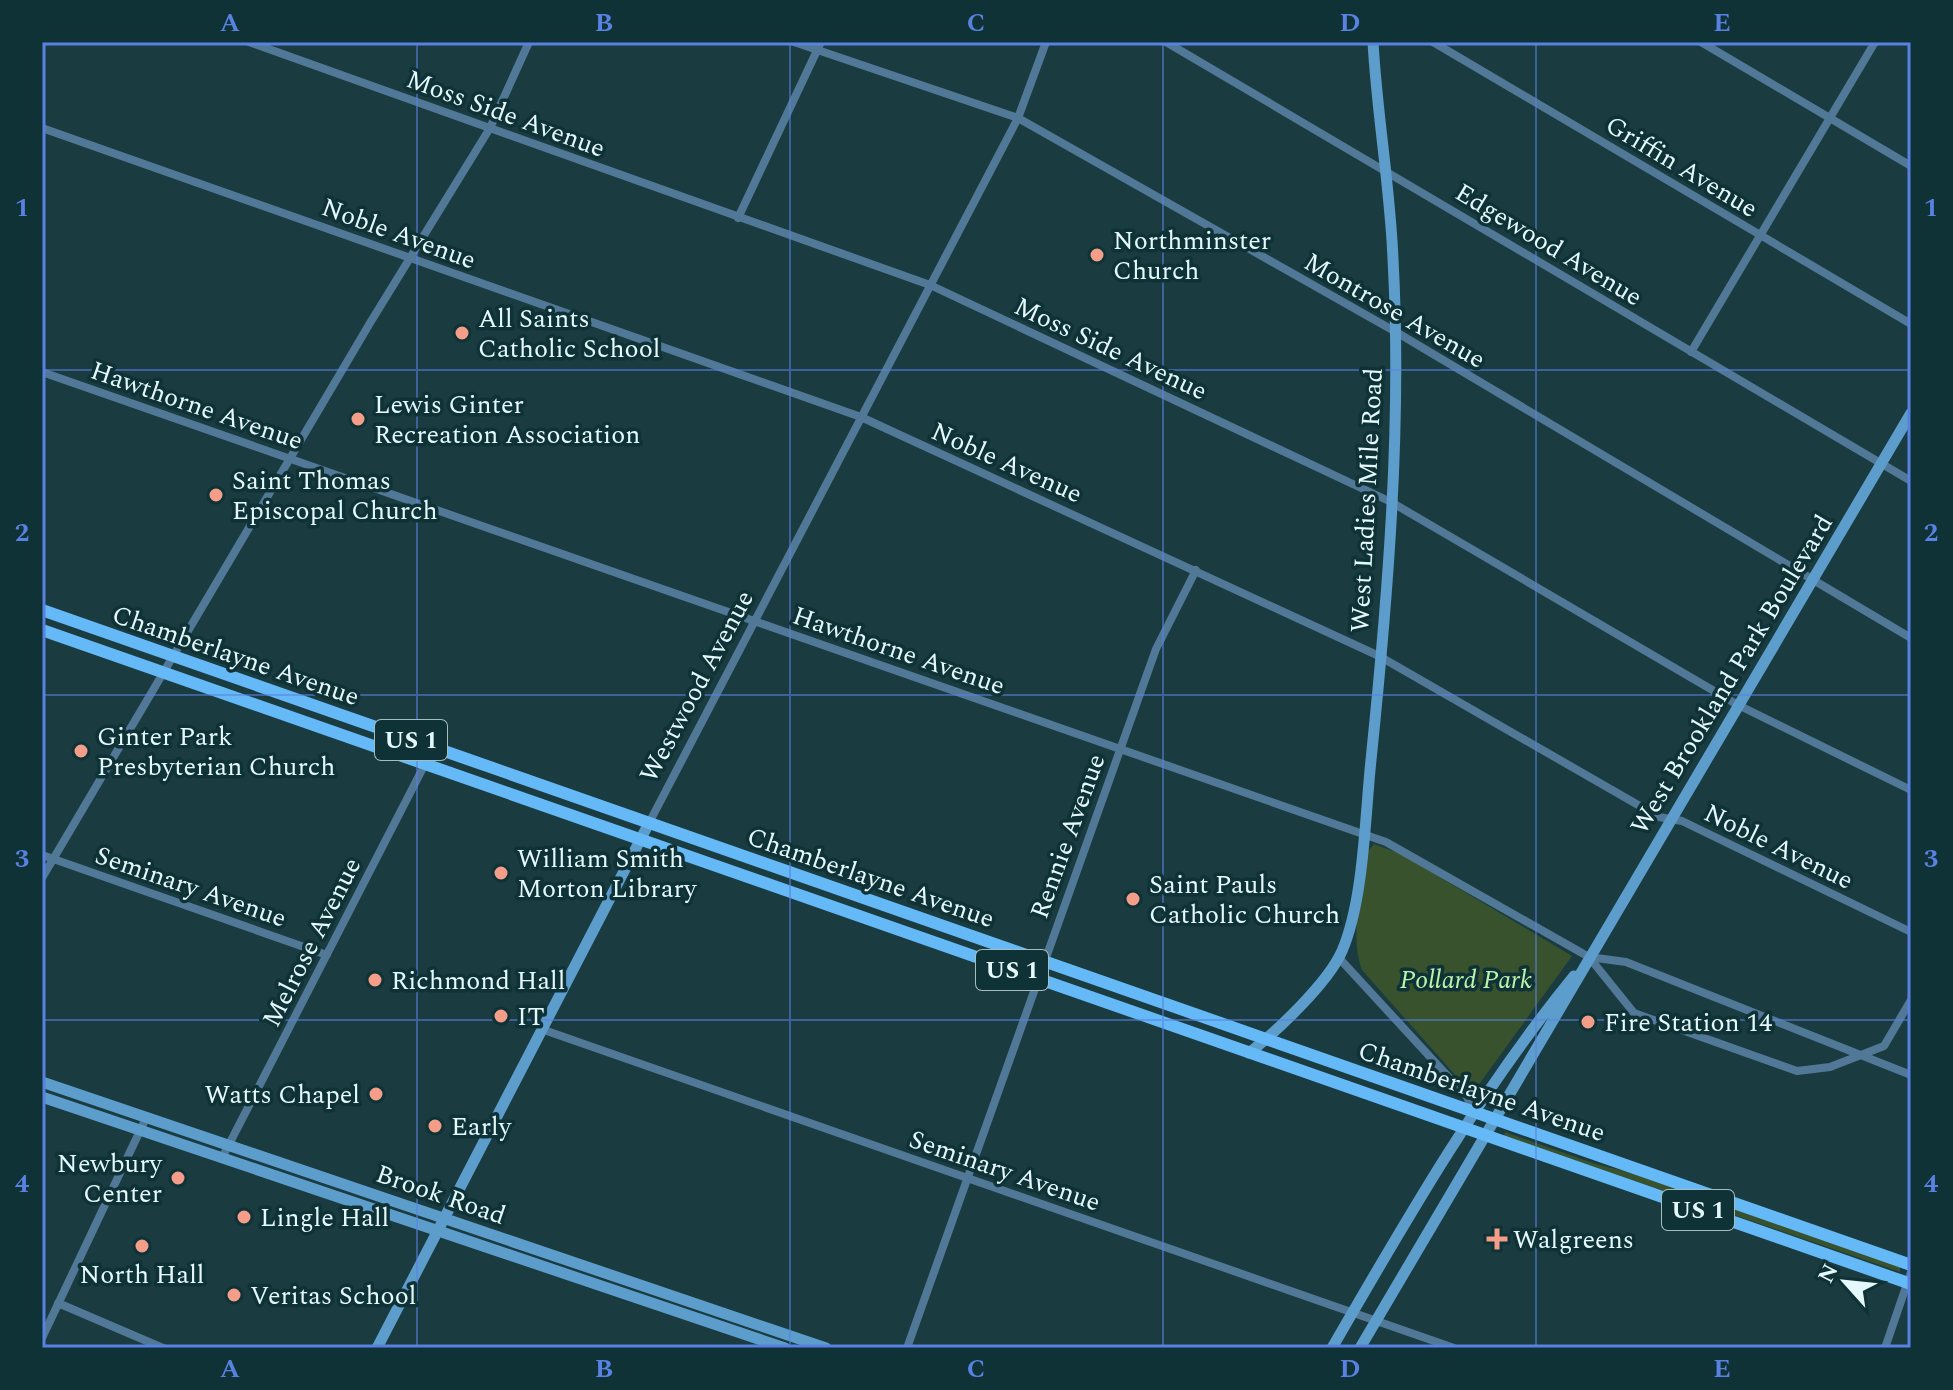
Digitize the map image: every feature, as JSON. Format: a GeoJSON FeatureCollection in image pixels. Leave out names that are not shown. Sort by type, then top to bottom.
{"type":"FeatureCollection","features":[{"type":"Feature","properties":{"kind":"main road","name":"West Ladies Mile Road"},"geometry":{"type":"LineString","coordinates":[[1249,1053],[1266,1039],[1339,958],[1351,921],[1363,834],[1391,502],[1396,332],[1373,42]]}},
{"type":"Feature","properties":{"kind":"main road","name":"West Brookland Park Boulevard"},"geometry":{"type":"LineString","coordinates":[[1360,1348],[1485,1135],[1548,1035],[1589,957],[1911,413]]}},
{"type":"Feature","properties":{"kind":"main road","name":"Chamberlayne Avenue"},"geometry":{"type":"LineString","coordinates":[[42,610],[1911,1265]]}},
{"type":"Feature","properties":{"kind":"main road","name":"Chamberlayne Avenue"},"geometry":{"type":"LineString","coordinates":[[42,630],[1249,1053],[1910,1280]]}},
{"type":"Feature","properties":{"kind":"main road","name":"Westwood Avenue"},"geometry":{"type":"LineString","coordinates":[[377,1348],[649,823]]}},
{"type":"Feature","properties":{"kind":"main road","name":"West Brookland Park Boulevard"},"geometry":{"type":"LineString","coordinates":[[1332,1348],[1464,1127],[1535,1024],[1589,957]]}},
{"type":"Feature","properties":{"kind":"main road","name":"Brook Road"},"geometry":{"type":"LineString","coordinates":[[42,1082],[826,1348]]}},
{"type":"Feature","properties":{"kind":"main road","name":"Brook Road"},"geometry":{"type":"LineString","coordinates":[[42,1097],[785,1348]]}},
{"type":"Feature","properties":{"kind":"street","name":"Moss Side Avenue"},"geometry":{"type":"LineString","coordinates":[[249,42],[930,285],[1391,502],[1738,705],[1911,790]]}},
{"type":"Feature","properties":{"kind":"street"},"geometry":{"type":"LineString","coordinates":[[42,878],[290,458],[490,128],[529,42]]}},
{"type":"Feature","properties":{"kind":"street","name":"Montrose Avenue"},"geometry":{"type":"LineString","coordinates":[[794,42],[820,46],[1018,118],[1396,332],[1911,638]]}},
{"type":"Feature","properties":{"kind":"street","name":"Westwood Avenue"},"geometry":{"type":"LineString","coordinates":[[649,823],[1018,118],[1046,42]]}},
{"type":"Feature","properties":{"kind":"street","name":"Edgewood Avenue"},"geometry":{"type":"LineString","coordinates":[[1166,42],[1911,481]]}},
{"type":"Feature","properties":{"kind":"street","name":"Griffin Avenue"},"geometry":{"type":"LineString","coordinates":[[1433,42],[1911,324]]}},
{"type":"Feature","properties":{"kind":"street"},"geometry":{"type":"LineString","coordinates":[[1701,42],[1911,166]]}},
{"type":"Feature","properties":{"kind":"street"},"geometry":{"type":"LineString","coordinates":[[1691,352],[1875,42]]}},
{"type":"Feature","properties":{"kind":"street"},"geometry":{"type":"LineString","coordinates":[[738,218],[820,46]]}},
{"type":"Feature","properties":{"kind":"street","name":"Noble Avenue"},"geometry":{"type":"LineString","coordinates":[[42,128],[861,417],[1379,656],[1659,817],[1682,821],[1911,932]]}},
{"type":"Feature","properties":{"kind":"street","name":"Hawthorne Avenue"},"geometry":{"type":"LineString","coordinates":[[42,372],[1363,834],[1407,852],[1589,957],[1634,1013],[1805,1072],[1865,1055]]}},
{"type":"Feature","properties":{"kind":"street","name":"Rennie Avenue"},"geometry":{"type":"LineString","coordinates":[[907,1348],[1043,961],[1166,625],[1196,570]]}},
{"type":"Feature","properties":{"kind":"street","name":"Melrose Avenue"},"geometry":{"type":"LineString","coordinates":[[222,1158],[425,764],[441,750]]}},
{"type":"Feature","properties":{"kind":"street","name":"Seminary Avenue"},"geometry":{"type":"LineString","coordinates":[[42,855],[327,955]]}},
{"type":"Feature","properties":{"kind":"street","name":"Hawthorne Avenue"},"geometry":{"type":"LineString","coordinates":[[1589,957],[1626,962],[1911,1075]]}},
{"type":"Feature","properties":{"kind":"street"},"geometry":{"type":"LineString","coordinates":[[1339,958],[1467,1097],[1474,1112]]}},
{"type":"Feature","properties":{"kind":"street"},"geometry":{"type":"LineString","coordinates":[[1865,1055],[1887,1043],[1911,1000]]}},
{"type":"Feature","properties":{"kind":"street","name":"Seminary Avenue"},"geometry":{"type":"LineString","coordinates":[[544,1030],[1454,1348]]}},
{"type":"Feature","properties":{"kind":"street"},"geometry":{"type":"LineString","coordinates":[[42,1338],[146,1118]]}},
{"type":"Feature","properties":{"kind":"street"},"geometry":{"type":"LineString","coordinates":[[1885,1348],[1910,1280]]}},
{"type":"Feature","properties":{"kind":"street"},"geometry":{"type":"LineString","coordinates":[[58,1303],[163,1348]]}},
{"type":"Feature","properties":{"kind":"green space","name":"Pollard Park"},"geometry":{"type":"Polygon","coordinates":[[[1374,844],[1401,854],[1572,956],[1472,1094],[1362,970],[1357,942],[1358,913],[1366,854],[1374,844]]]}},
{"type":"Feature","properties":{"kind":"green space"},"geometry":{"type":"Polygon","coordinates":[[[1505,1132],[1596,1164],[1636,1174],[1900,1267],[1900,1272],[1504,1136],[1505,1132]]]}},
{"type":"Feature","properties":{"kind":"place","name":"Northminster Church"},"geometry":{"type":"Point","coordinates":[1097,255]}},
{"type":"Feature","properties":{"kind":"place","name":"All Saints Catholic School"},"geometry":{"type":"Point","coordinates":[462,333]}},
{"type":"Feature","properties":{"kind":"place","name":"Lewis Ginter Recreation Association"},"geometry":{"type":"Point","coordinates":[358,419]}},
{"type":"Feature","properties":{"kind":"place","name":"Saint Thomas Episcopal Church"},"geometry":{"type":"Point","coordinates":[216,495]}},
{"type":"Feature","properties":{"kind":"place","name":"Ginter Park Presbyterian Church"},"geometry":{"type":"Point","coordinates":[81,751]}},
{"type":"Feature","properties":{"kind":"place","name":"William Smith Morton Library"},"geometry":{"type":"Point","coordinates":[501,873]}},
{"type":"Feature","properties":{"kind":"place","name":"Saint Pauls Catholic Church"},"geometry":{"type":"Point","coordinates":[1133,899]}},
{"type":"Feature","properties":{"kind":"place","name":"Richmond Hall"},"geometry":{"type":"Point","coordinates":[375,980]}},
{"type":"Feature","properties":{"kind":"place","name":"IT"},"geometry":{"type":"Point","coordinates":[501,1016]}},
{"type":"Feature","properties":{"kind":"place","name":"Fire Station 14"},"geometry":{"type":"Point","coordinates":[1588,1022]}},
{"type":"Feature","properties":{"kind":"place","name":"Watts Chapel"},"geometry":{"type":"Point","coordinates":[376,1094]}},
{"type":"Feature","properties":{"kind":"place","name":"Early"},"geometry":{"type":"Point","coordinates":[435,1126]}},
{"type":"Feature","properties":{"kind":"place","name":"Newbury Center"},"geometry":{"type":"Point","coordinates":[178,1178]}},
{"type":"Feature","properties":{"kind":"place","name":"Lingle Hall"},"geometry":{"type":"Point","coordinates":[244,1217]}},
{"type":"Feature","properties":{"kind":"place","name":"Walgreens"},"geometry":{"type":"Point","coordinates":[1497,1239]}},
{"type":"Feature","properties":{"kind":"place","name":"North Hall"},"geometry":{"type":"Point","coordinates":[142,1246]}},
{"type":"Feature","properties":{"kind":"place","name":"Veritas School"},"geometry":{"type":"Point","coordinates":[234,1295]}}]}
